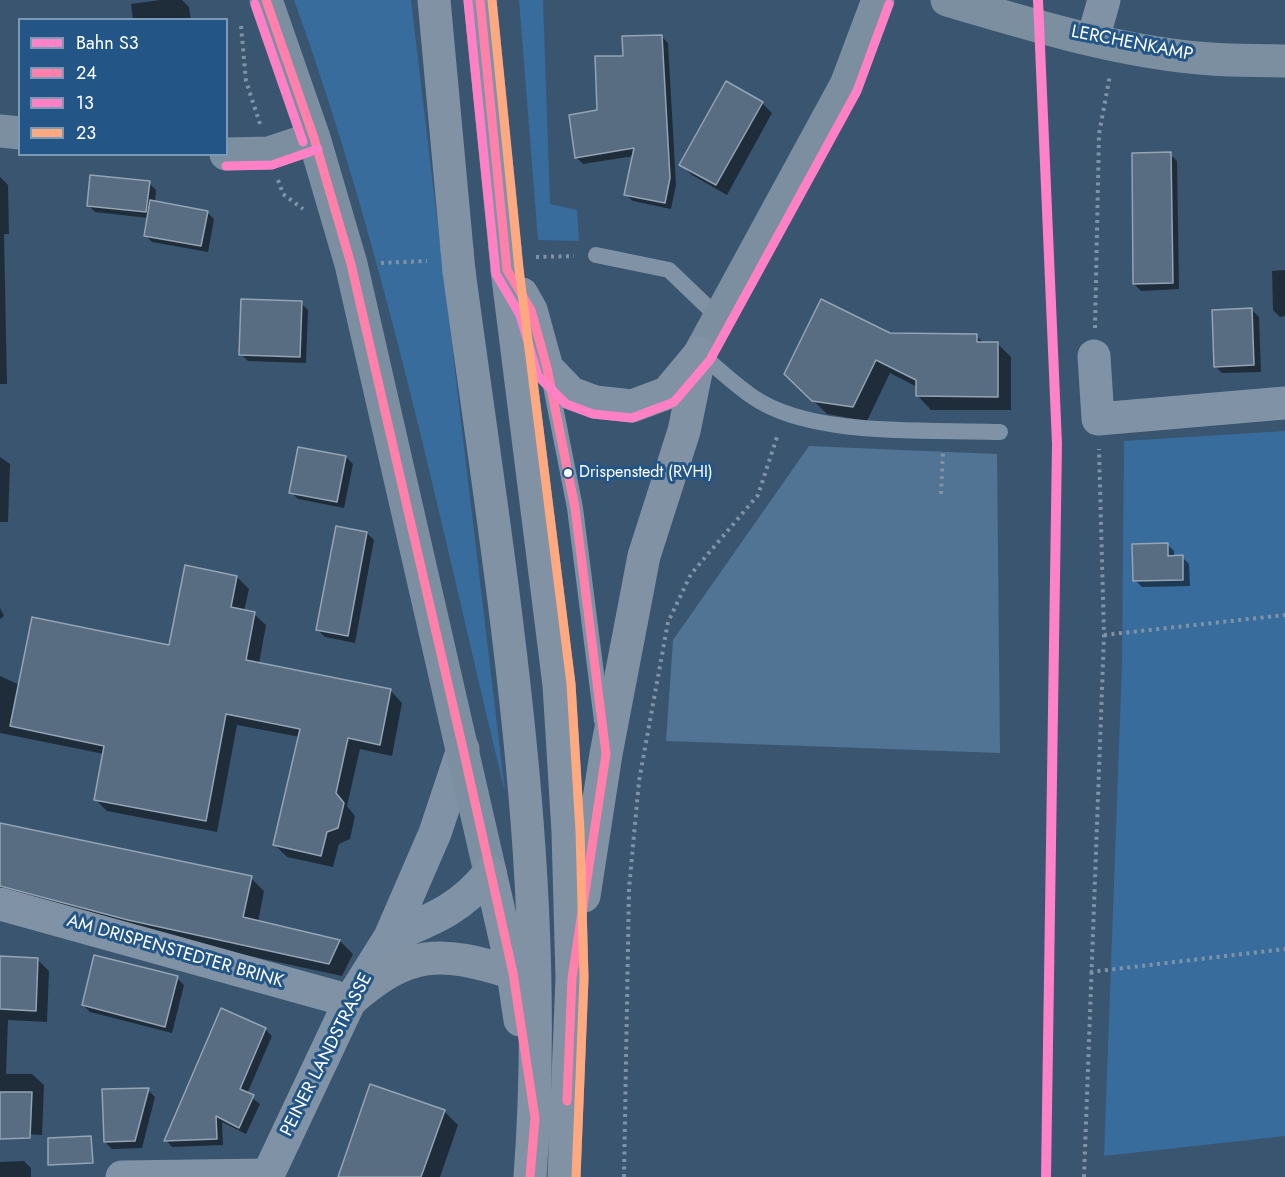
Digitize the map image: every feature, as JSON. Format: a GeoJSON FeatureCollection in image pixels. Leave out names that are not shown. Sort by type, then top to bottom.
{"type":"FeatureCollection","features":[{"type":"Feature","properties":{"kind":"highway"},"geometry":{"type":"LineString","coordinates":[[434,0],[458,260],[513,682],[522,773],[536,967],[535,1118],[530,1177]]}},
{"type":"Feature","properties":{"kind":"highway"},"geometry":{"type":"LineString","coordinates":[[480,0],[506,259],[559,685],[568,832],[572,978],[564,1177]]}},
{"type":"Feature","properties":{"kind":"highway"},"geometry":{"type":"LineString","coordinates":[[506,259],[531,310],[547,368],[571,393],[595,402],[632,406],[667,393],[700,353]]}},
{"type":"Feature","properties":{"kind":"highway"},"geometry":{"type":"LineString","coordinates":[[572,978],[606,754],[644,556],[684,431],[700,353]]}},
{"type":"Feature","properties":{"kind":"highway"},"geometry":{"type":"LineString","coordinates":[[490,872],[513,973],[535,1118]]}},
{"type":"Feature","properties":{"kind":"highway"},"geometry":{"type":"LineString","coordinates":[[350,1001],[377,978],[403,964],[438,958],[460,959],[513,973]]}},
{"type":"Feature","properties":{"kind":"street"},"geometry":{"type":"LineString","coordinates":[[266,0],[314,138],[351,264],[490,872],[473,893],[445,914],[390,937]]}},
{"type":"Feature","properties":{"kind":"street"},"geometry":{"type":"LineString","coordinates":[[700,353],[846,85],[878,0]]}},
{"type":"Feature","properties":{"kind":"street","name":"LERCHENKAMP"},"geometry":{"type":"LineString","coordinates":[[947,0],[1105,42],[1210,59],[1285,61]]}},
{"type":"Feature","properties":{"kind":"street"},"geometry":{"type":"LineString","coordinates":[[1104,0],[1105,42]]}},
{"type":"Feature","properties":{"kind":"street"},"geometry":{"type":"LineString","coordinates":[[0,131],[18,134]]}},
{"type":"Feature","properties":{"kind":"street"},"geometry":{"type":"LineString","coordinates":[[228,154],[269,153],[314,138]]}},
{"type":"Feature","properties":{"kind":"street"},"geometry":{"type":"LineString","coordinates":[[1094,356],[1098,419],[1285,403]]}},
{"type":"Feature","properties":{"kind":"street","name":"PEINER LANDSTRASSE"},"geometry":{"type":"LineString","coordinates":[[122,1177],[267,1176],[350,1001],[390,937],[435,833],[463,748]]}},
{"type":"Feature","properties":{"kind":"street","name":"AM DRISPENSTEDTER BRINK"},"geometry":{"type":"LineString","coordinates":[[0,904],[350,1001]]}},
{"type":"Feature","properties":{"kind":"lane"},"geometry":{"type":"LineString","coordinates":[[596,255],[669,270],[719,318]]}},
{"type":"Feature","properties":{"kind":"lane"},"geometry":{"type":"LineString","coordinates":[[700,353],[754,398],[784,412],[830,424],[1000,432]]}},
{"type":"Feature","properties":{"kind":"lane"},"geometry":{"type":"LineString","coordinates":[[547,368],[576,508],[606,754]]}},
{"type":"Feature","properties":{"kind":"path"},"geometry":{"type":"LineString","coordinates":[[238,18],[246,81],[283,194],[308,213]]}},
{"type":"Feature","properties":{"kind":"path"},"geometry":{"type":"LineString","coordinates":[[1094,356],[1099,134],[1105,42]]}},
{"type":"Feature","properties":{"kind":"path"},"geometry":{"type":"LineString","coordinates":[[624,1177],[628,889],[639,781],[668,622],[691,574],[758,495],[784,412]]}},
{"type":"Feature","properties":{"kind":"path"},"geometry":{"type":"LineString","coordinates":[[1084,1177],[1104,635],[1098,419]]}},
{"type":"Feature","properties":{"kind":"path"},"geometry":{"type":"LineString","coordinates":[[941,494],[945,430]]}},
{"type":"Feature","properties":{"kind":"path"},"geometry":{"type":"LineString","coordinates":[[1104,635],[1285,615]]}},
{"type":"Feature","properties":{"kind":"path"},"geometry":{"type":"LineString","coordinates":[[1090,972],[1285,950]]}},
{"type":"Feature","properties":{"kind":"shaded area"},"geometry":{"type":"Polygon","coordinates":[[[294,0],[411,0],[505,792],[435,493],[385,294],[327,97],[294,0]]]}},
{"type":"Feature","properties":{"kind":"shaded area"},"geometry":{"type":"Polygon","coordinates":[[[519,0],[543,0],[550,204],[577,210],[579,241],[538,240],[519,0]]]}},
{"type":"Feature","properties":{"kind":"shaded area"},"geometry":{"type":"Polygon","coordinates":[[[1285,431],[1285,1136],[1104,1156],[1122,664],[1124,441],[1285,431]]]}},
{"type":"Feature","properties":{"kind":"shaded area"},"geometry":{"type":"Polygon","coordinates":[[[809,446],[997,454],[1000,753],[666,741],[673,640],[809,446]]]}},
{"type":"Feature","properties":{"kind":"building"},"geometry":{"type":"Polygon","coordinates":[[[662,35],[670,178],[665,203],[624,195],[634,148],[575,158],[569,115],[597,110],[595,56],[623,56],[622,36],[662,35]]]}},
{"type":"Feature","properties":{"kind":"building"},"geometry":{"type":"Polygon","coordinates":[[[726,81],[763,102],[716,185],[679,165],[726,81]]]}},
{"type":"Feature","properties":{"kind":"building"},"geometry":{"type":"Polygon","coordinates":[[[1171,152],[1173,283],[1133,284],[1132,153],[1171,152]]]}},
{"type":"Feature","properties":{"kind":"building"},"geometry":{"type":"Polygon","coordinates":[[[90,175],[150,181],[146,212],[87,206],[90,175]]]}},
{"type":"Feature","properties":{"kind":"building"},"geometry":{"type":"Polygon","coordinates":[[[150,200],[208,211],[201,246],[144,236],[150,200]]]}},
{"type":"Feature","properties":{"kind":"building"},"geometry":{"type":"Polygon","coordinates":[[[241,299],[302,301],[300,357],[239,355],[241,299]]]}},
{"type":"Feature","properties":{"kind":"building"},"geometry":{"type":"Polygon","coordinates":[[[821,299],[890,333],[977,334],[977,342],[998,342],[998,397],[916,396],[916,380],[876,360],[853,407],[812,401],[784,374],[821,299]]]}},
{"type":"Feature","properties":{"kind":"building"},"geometry":{"type":"Polygon","coordinates":[[[1252,308],[1254,365],[1214,367],[1212,310],[1252,308]]]}},
{"type":"Feature","properties":{"kind":"building"},"geometry":{"type":"Polygon","coordinates":[[[298,447],[346,456],[337,502],[289,493],[298,447]]]}},
{"type":"Feature","properties":{"kind":"building"},"geometry":{"type":"Polygon","coordinates":[[[336,526],[367,532],[348,636],[316,630],[336,526]]]}},
{"type":"Feature","properties":{"kind":"building"},"geometry":{"type":"Polygon","coordinates":[[[1168,543],[1168,556],[1183,555],[1183,580],[1133,581],[1132,544],[1168,543]]]}},
{"type":"Feature","properties":{"kind":"building"},"geometry":{"type":"Polygon","coordinates":[[[185,565],[237,576],[231,607],[255,612],[246,660],[391,689],[380,745],[348,738],[336,793],[344,803],[338,828],[327,832],[321,856],[273,845],[300,729],[226,714],[206,821],[94,800],[104,746],[10,726],[32,617],[169,645],[185,565]]]}},
{"type":"Feature","properties":{"kind":"building"},"geometry":{"type":"Polygon","coordinates":[[[0,823],[252,876],[243,917],[340,940],[329,964],[128,920],[0,886],[0,823]]]}},
{"type":"Feature","properties":{"kind":"building"},"geometry":{"type":"Polygon","coordinates":[[[94,955],[178,976],[165,1027],[82,1005],[94,955]]]}},
{"type":"Feature","properties":{"kind":"building"},"geometry":{"type":"Polygon","coordinates":[[[0,956],[38,958],[36,1011],[0,1009],[0,956]]]}},
{"type":"Feature","properties":{"kind":"building"},"geometry":{"type":"Polygon","coordinates":[[[221,1008],[266,1028],[240,1089],[254,1095],[239,1128],[216,1116],[217,1139],[164,1141],[221,1008]]]}},
{"type":"Feature","properties":{"kind":"building"},"geometry":{"type":"Polygon","coordinates":[[[370,1084],[445,1110],[421,1177],[338,1177],[370,1084]]]}},
{"type":"Feature","properties":{"kind":"building"},"geometry":{"type":"Polygon","coordinates":[[[149,1088],[135,1141],[104,1142],[102,1089],[149,1088]]]}},
{"type":"Feature","properties":{"kind":"building"},"geometry":{"type":"Polygon","coordinates":[[[0,1092],[32,1092],[30,1138],[0,1139],[0,1092]]]}},
{"type":"Feature","properties":{"kind":"building"},"geometry":{"type":"Polygon","coordinates":[[[91,1136],[93,1163],[48,1165],[48,1138],[91,1136]]]}},
{"type":"Feature","properties":{"kind":"rail line","name":"S3"},"geometry":{"type":"LineString","coordinates":[[1038,0],[1057,444],[1046,1177]]}},
{"type":"Feature","properties":{"kind":"transit line","name":"24"},"geometry":{"type":"LineString","coordinates":[[266,0],[314,138],[351,264],[463,749],[513,973],[535,1118],[530,1177]]}},
{"type":"Feature","properties":{"kind":"transit line","name":"24"},"geometry":{"type":"LineString","coordinates":[[480,0],[507,270],[531,310],[547,368],[575,508],[606,754],[572,978],[567,1101]]}},
{"type":"Feature","properties":{"kind":"transit line","name":"23"},"geometry":{"type":"LineString","coordinates":[[492,0],[519,269],[571,684],[580,831],[584,978],[576,1177]]}},
{"type":"Feature","properties":{"kind":"transit line","name":"13"},"geometry":{"type":"LineString","coordinates":[[468,1],[496,274],[520,315],[538,376],[566,404],[593,414],[632,418],[674,402],[710,360],[857,91],[889,4]]}},
{"type":"Feature","properties":{"kind":"transit line","name":"13"},"geometry":{"type":"LineString","coordinates":[[255,4],[303,142]]}},
{"type":"Feature","properties":{"kind":"transit line","name":"13"},"geometry":{"type":"LineString","coordinates":[[226,166],[272,165],[318,149]]}},
{"type":"Feature","properties":{"kind":"place","name":"Drispenstedt (RVHI)"},"geometry":{"type":"Point","coordinates":[568,473]}}]}
